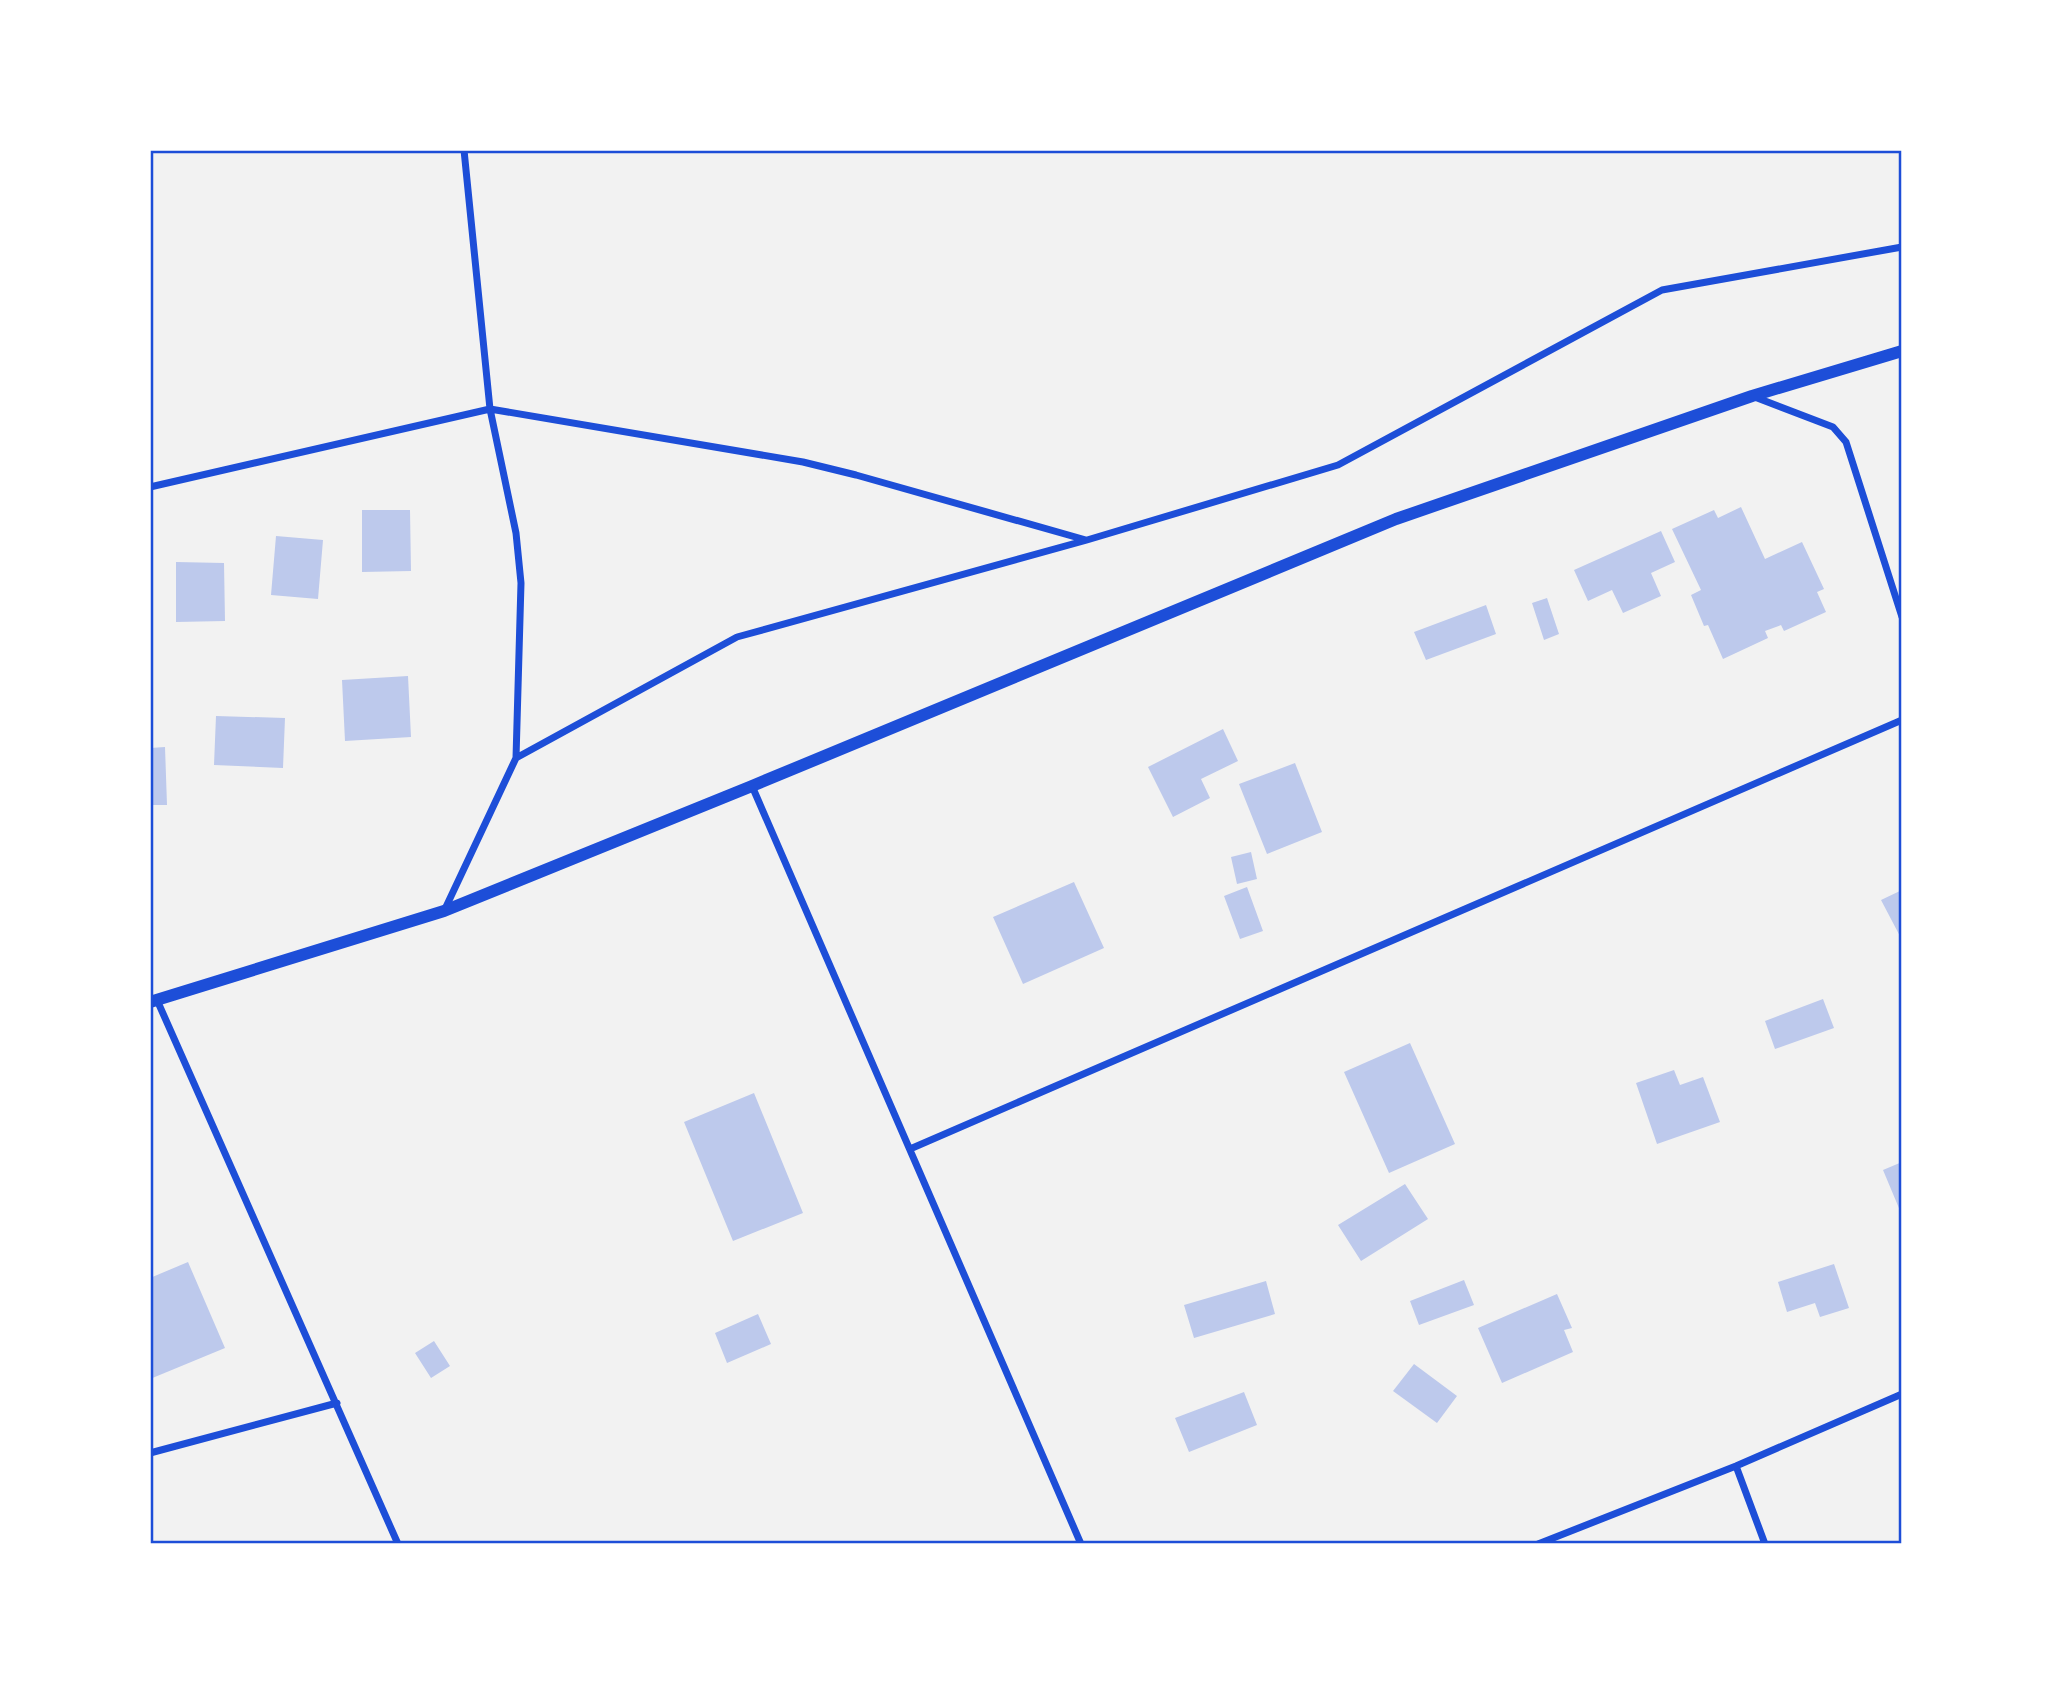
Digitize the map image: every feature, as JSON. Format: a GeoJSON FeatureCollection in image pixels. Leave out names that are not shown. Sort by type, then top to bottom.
{"type":"FeatureCollection","features":[{"type":"Feature","properties":{"kind":"street"},"geometry":{"type":"LineString","coordinates":[[444,911],[516,758],[521,583],[516,533],[490,409],[464,150]]}},
{"type":"Feature","properties":{"kind":"street"},"geometry":{"type":"LineString","coordinates":[[516,758],[737,636],[1087,540],[1338,465],[1662,290],[1902,247]]}},
{"type":"Feature","properties":{"kind":"street"},"geometry":{"type":"LineString","coordinates":[[398,1544],[337,1403],[154,1001],[444,911],[1396,519],[1752,396],[1902,351]]}},
{"type":"Feature","properties":{"kind":"street"},"geometry":{"type":"LineString","coordinates":[[1752,396],[1833,427],[1846,442],[1902,617]]}},
{"type":"Feature","properties":{"kind":"street"},"geometry":{"type":"LineString","coordinates":[[150,486],[490,409],[803,463],[856,475],[1087,540]]}},
{"type":"Feature","properties":{"kind":"street"},"geometry":{"type":"LineString","coordinates":[[910,1149],[1902,720]]}},
{"type":"Feature","properties":{"kind":"street"},"geometry":{"type":"LineString","coordinates":[[752,786],[1081,1544]]}},
{"type":"Feature","properties":{"kind":"street"},"geometry":{"type":"LineString","coordinates":[[1538,1544],[1736,1466],[1902,1394]]}},
{"type":"Feature","properties":{"kind":"street"},"geometry":{"type":"LineString","coordinates":[[150,1453],[337,1403]]}},
{"type":"Feature","properties":{"kind":"street"},"geometry":{"type":"LineString","coordinates":[[1736,1466],[1765,1544]]}},
{"type":"Feature","properties":{"kind":"building"},"geometry":{"type":"Polygon","coordinates":[[[1741,507],[1765,559],[1802,542],[1824,589],[1817,592],[1826,612],[1784,631],[1781,625],[1765,631],[1768,638],[1723,659],[1708,625],[1704,626],[1691,595],[1701,590],[1672,529],[1714,510],[1718,518],[1741,507]]]}},
{"type":"Feature","properties":{"kind":"building"},"geometry":{"type":"Polygon","coordinates":[[[362,510],[410,510],[411,571],[362,572],[362,510]]]}},
{"type":"Feature","properties":{"kind":"building"},"geometry":{"type":"Polygon","coordinates":[[[1661,531],[1675,562],[1651,573],[1661,596],[1623,613],[1612,590],[1588,601],[1574,570],[1661,531]]]}},
{"type":"Feature","properties":{"kind":"building"},"geometry":{"type":"Polygon","coordinates":[[[276,536],[323,540],[318,599],[271,595],[276,536]]]}},
{"type":"Feature","properties":{"kind":"building"},"geometry":{"type":"Polygon","coordinates":[[[176,562],[224,563],[225,621],[176,622],[176,562]]]}},
{"type":"Feature","properties":{"kind":"building"},"geometry":{"type":"Polygon","coordinates":[[[1547,598],[1559,634],[1544,640],[1532,603],[1547,598]]]}},
{"type":"Feature","properties":{"kind":"building"},"geometry":{"type":"Polygon","coordinates":[[[1486,605],[1496,634],[1426,660],[1414,632],[1486,605]]]}},
{"type":"Feature","properties":{"kind":"building"},"geometry":{"type":"Polygon","coordinates":[[[408,676],[411,737],[345,741],[342,680],[408,676]]]}},
{"type":"Feature","properties":{"kind":"building"},"geometry":{"type":"Polygon","coordinates":[[[216,716],[285,718],[283,768],[214,765],[216,716]]]}},
{"type":"Feature","properties":{"kind":"building"},"geometry":{"type":"Polygon","coordinates":[[[1223,729],[1238,761],[1201,779],[1210,798],[1173,817],[1148,767],[1223,729]]]}},
{"type":"Feature","properties":{"kind":"building"},"geometry":{"type":"Polygon","coordinates":[[[165,747],[167,805],[150,805],[150,748],[165,747]]]}},
{"type":"Feature","properties":{"kind":"building"},"geometry":{"type":"Polygon","coordinates":[[[1295,763],[1322,832],[1267,854],[1239,784],[1295,763]]]}},
{"type":"Feature","properties":{"kind":"building"},"geometry":{"type":"Polygon","coordinates":[[[1251,852],[1257,879],[1237,884],[1231,857],[1251,852]]]}},
{"type":"Feature","properties":{"kind":"building"},"geometry":{"type":"Polygon","coordinates":[[[1074,882],[1104,948],[1023,984],[993,917],[1074,882]]]}},
{"type":"Feature","properties":{"kind":"building"},"geometry":{"type":"Polygon","coordinates":[[[1247,887],[1263,931],[1240,939],[1224,896],[1247,887]]]}},
{"type":"Feature","properties":{"kind":"building"},"geometry":{"type":"Polygon","coordinates":[[[1902,890],[1902,940],[1881,900],[1902,890]]]}},
{"type":"Feature","properties":{"kind":"building"},"geometry":{"type":"Polygon","coordinates":[[[1823,999],[1834,1028],[1775,1049],[1765,1021],[1823,999]]]}},
{"type":"Feature","properties":{"kind":"building"},"geometry":{"type":"Polygon","coordinates":[[[1410,1043],[1455,1144],[1389,1173],[1344,1072],[1410,1043]]]}},
{"type":"Feature","properties":{"kind":"building"},"geometry":{"type":"Polygon","coordinates":[[[1674,1070],[1680,1085],[1703,1077],[1720,1122],[1657,1144],[1636,1083],[1674,1070]]]}},
{"type":"Feature","properties":{"kind":"building"},"geometry":{"type":"Polygon","coordinates":[[[754,1093],[803,1213],[733,1241],[684,1122],[754,1093]]]}},
{"type":"Feature","properties":{"kind":"building"},"geometry":{"type":"Polygon","coordinates":[[[1902,1162],[1902,1213],[1901,1213],[1883,1170],[1902,1162]]]}},
{"type":"Feature","properties":{"kind":"building"},"geometry":{"type":"Polygon","coordinates":[[[1405,1184],[1428,1219],[1361,1261],[1338,1225],[1405,1184]]]}},
{"type":"Feature","properties":{"kind":"building"},"geometry":{"type":"Polygon","coordinates":[[[188,1262],[225,1348],[150,1379],[150,1278],[188,1262]]]}},
{"type":"Feature","properties":{"kind":"building"},"geometry":{"type":"Polygon","coordinates":[[[1834,1264],[1849,1308],[1820,1317],[1815,1303],[1787,1312],[1778,1282],[1834,1264]]]}},
{"type":"Feature","properties":{"kind":"building"},"geometry":{"type":"Polygon","coordinates":[[[1464,1280],[1474,1305],[1419,1325],[1410,1301],[1464,1280]]]}},
{"type":"Feature","properties":{"kind":"building"},"geometry":{"type":"Polygon","coordinates":[[[1266,1281],[1275,1314],[1194,1338],[1184,1305],[1266,1281]]]}},
{"type":"Feature","properties":{"kind":"building"},"geometry":{"type":"Polygon","coordinates":[[[1557,1294],[1572,1328],[1564,1330],[1573,1352],[1502,1383],[1478,1328],[1557,1294]]]}},
{"type":"Feature","properties":{"kind":"building"},"geometry":{"type":"Polygon","coordinates":[[[758,1314],[771,1344],[727,1363],[715,1333],[758,1314]]]}},
{"type":"Feature","properties":{"kind":"building"},"geometry":{"type":"Polygon","coordinates":[[[434,1341],[450,1366],[431,1378],[415,1353],[434,1341]]]}},
{"type":"Feature","properties":{"kind":"building"},"geometry":{"type":"Polygon","coordinates":[[[1414,1364],[1457,1396],[1437,1423],[1393,1391],[1414,1364]]]}},
{"type":"Feature","properties":{"kind":"building"},"geometry":{"type":"Polygon","coordinates":[[[1244,1392],[1257,1425],[1189,1452],[1175,1418],[1244,1392]]]}}]}
